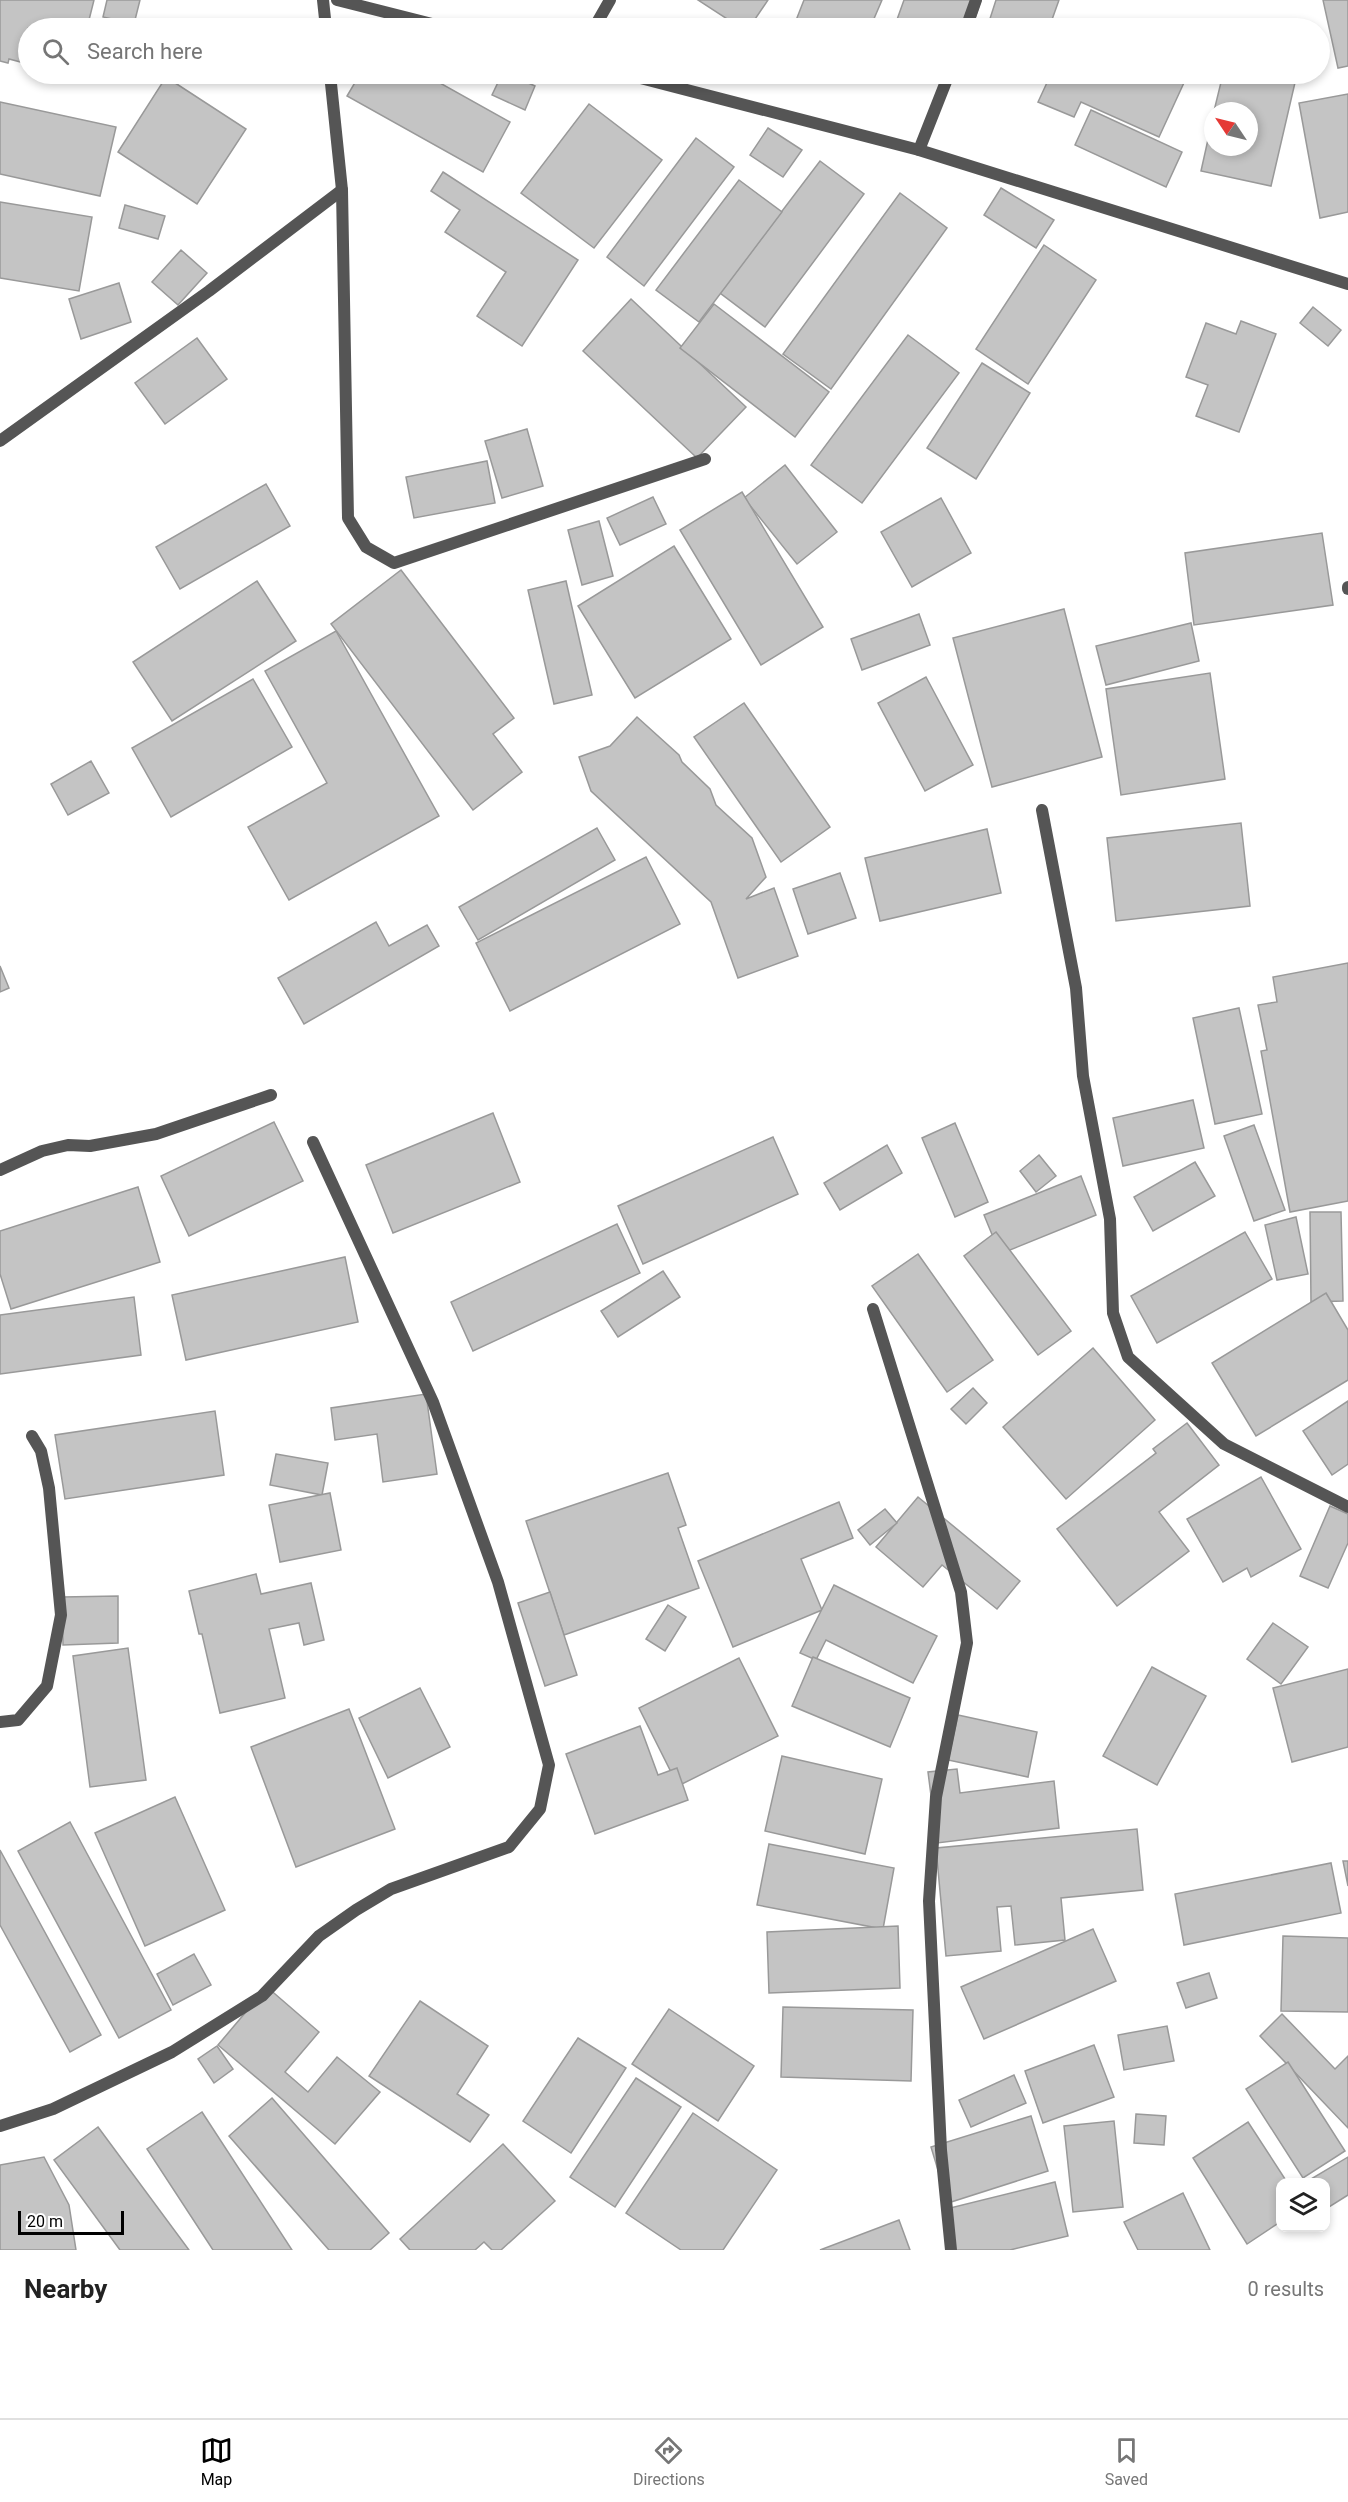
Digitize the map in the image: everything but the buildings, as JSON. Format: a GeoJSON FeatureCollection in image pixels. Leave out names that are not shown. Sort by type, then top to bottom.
{"type":"FeatureCollection","features":[{"type":"Feature","properties":{"kind":"street"},"geometry":{"type":"LineString","coordinates":[[323,0],[325,18]]}},
{"type":"Feature","properties":{"kind":"street"},"geometry":{"type":"LineString","coordinates":[[337,0],[408,18]]}},
{"type":"Feature","properties":{"kind":"street"},"geometry":{"type":"LineString","coordinates":[[600,18],[610,0]]}},
{"type":"Feature","properties":{"kind":"street"},"geometry":{"type":"LineString","coordinates":[[970,18],[976,0]]}},
{"type":"Feature","properties":{"kind":"street"},"geometry":{"type":"LineString","coordinates":[[331,84],[342,190],[348,518],[366,547],[394,562],[705,459]]}},
{"type":"Feature","properties":{"kind":"street"},"geometry":{"type":"LineString","coordinates":[[664,84],[919,150],[1348,284]]}},
{"type":"Feature","properties":{"kind":"street"},"geometry":{"type":"LineString","coordinates":[[919,150],[944,84]]}},
{"type":"Feature","properties":{"kind":"street"},"geometry":{"type":"LineString","coordinates":[[0,441],[208,291],[342,190]]}},
{"type":"Feature","properties":{"kind":"street"},"geometry":{"type":"LineString","coordinates":[[1042,810],[1076,988],[1083,1076],[1110,1219],[1113,1312],[1128,1357],[1224,1444],[1348,1507]]}},
{"type":"Feature","properties":{"kind":"street"},"geometry":{"type":"LineString","coordinates":[[0,1170],[42,1151],[68,1145],[90,1146],[156,1134],[271,1095]]}},
{"type":"Feature","properties":{"kind":"street"},"geometry":{"type":"LineString","coordinates":[[0,2126],[53,2109],[172,2052],[262,1995],[319,1936],[356,1910],[392,1889],[509,1846],[540,1809],[549,1765],[498,1582],[434,1402],[314,1142]]}},
{"type":"Feature","properties":{"kind":"street"},"geometry":{"type":"LineString","coordinates":[[873,1309],[961,1592],[966,1643],[936,1797],[929,1901],[941,2150],[951,2250]]}},
{"type":"Feature","properties":{"kind":"street"},"geometry":{"type":"LineString","coordinates":[[0,1722],[18,1720],[47,1686],[61,1615],[50,1488],[41,1451],[32,1436]]}}]}
